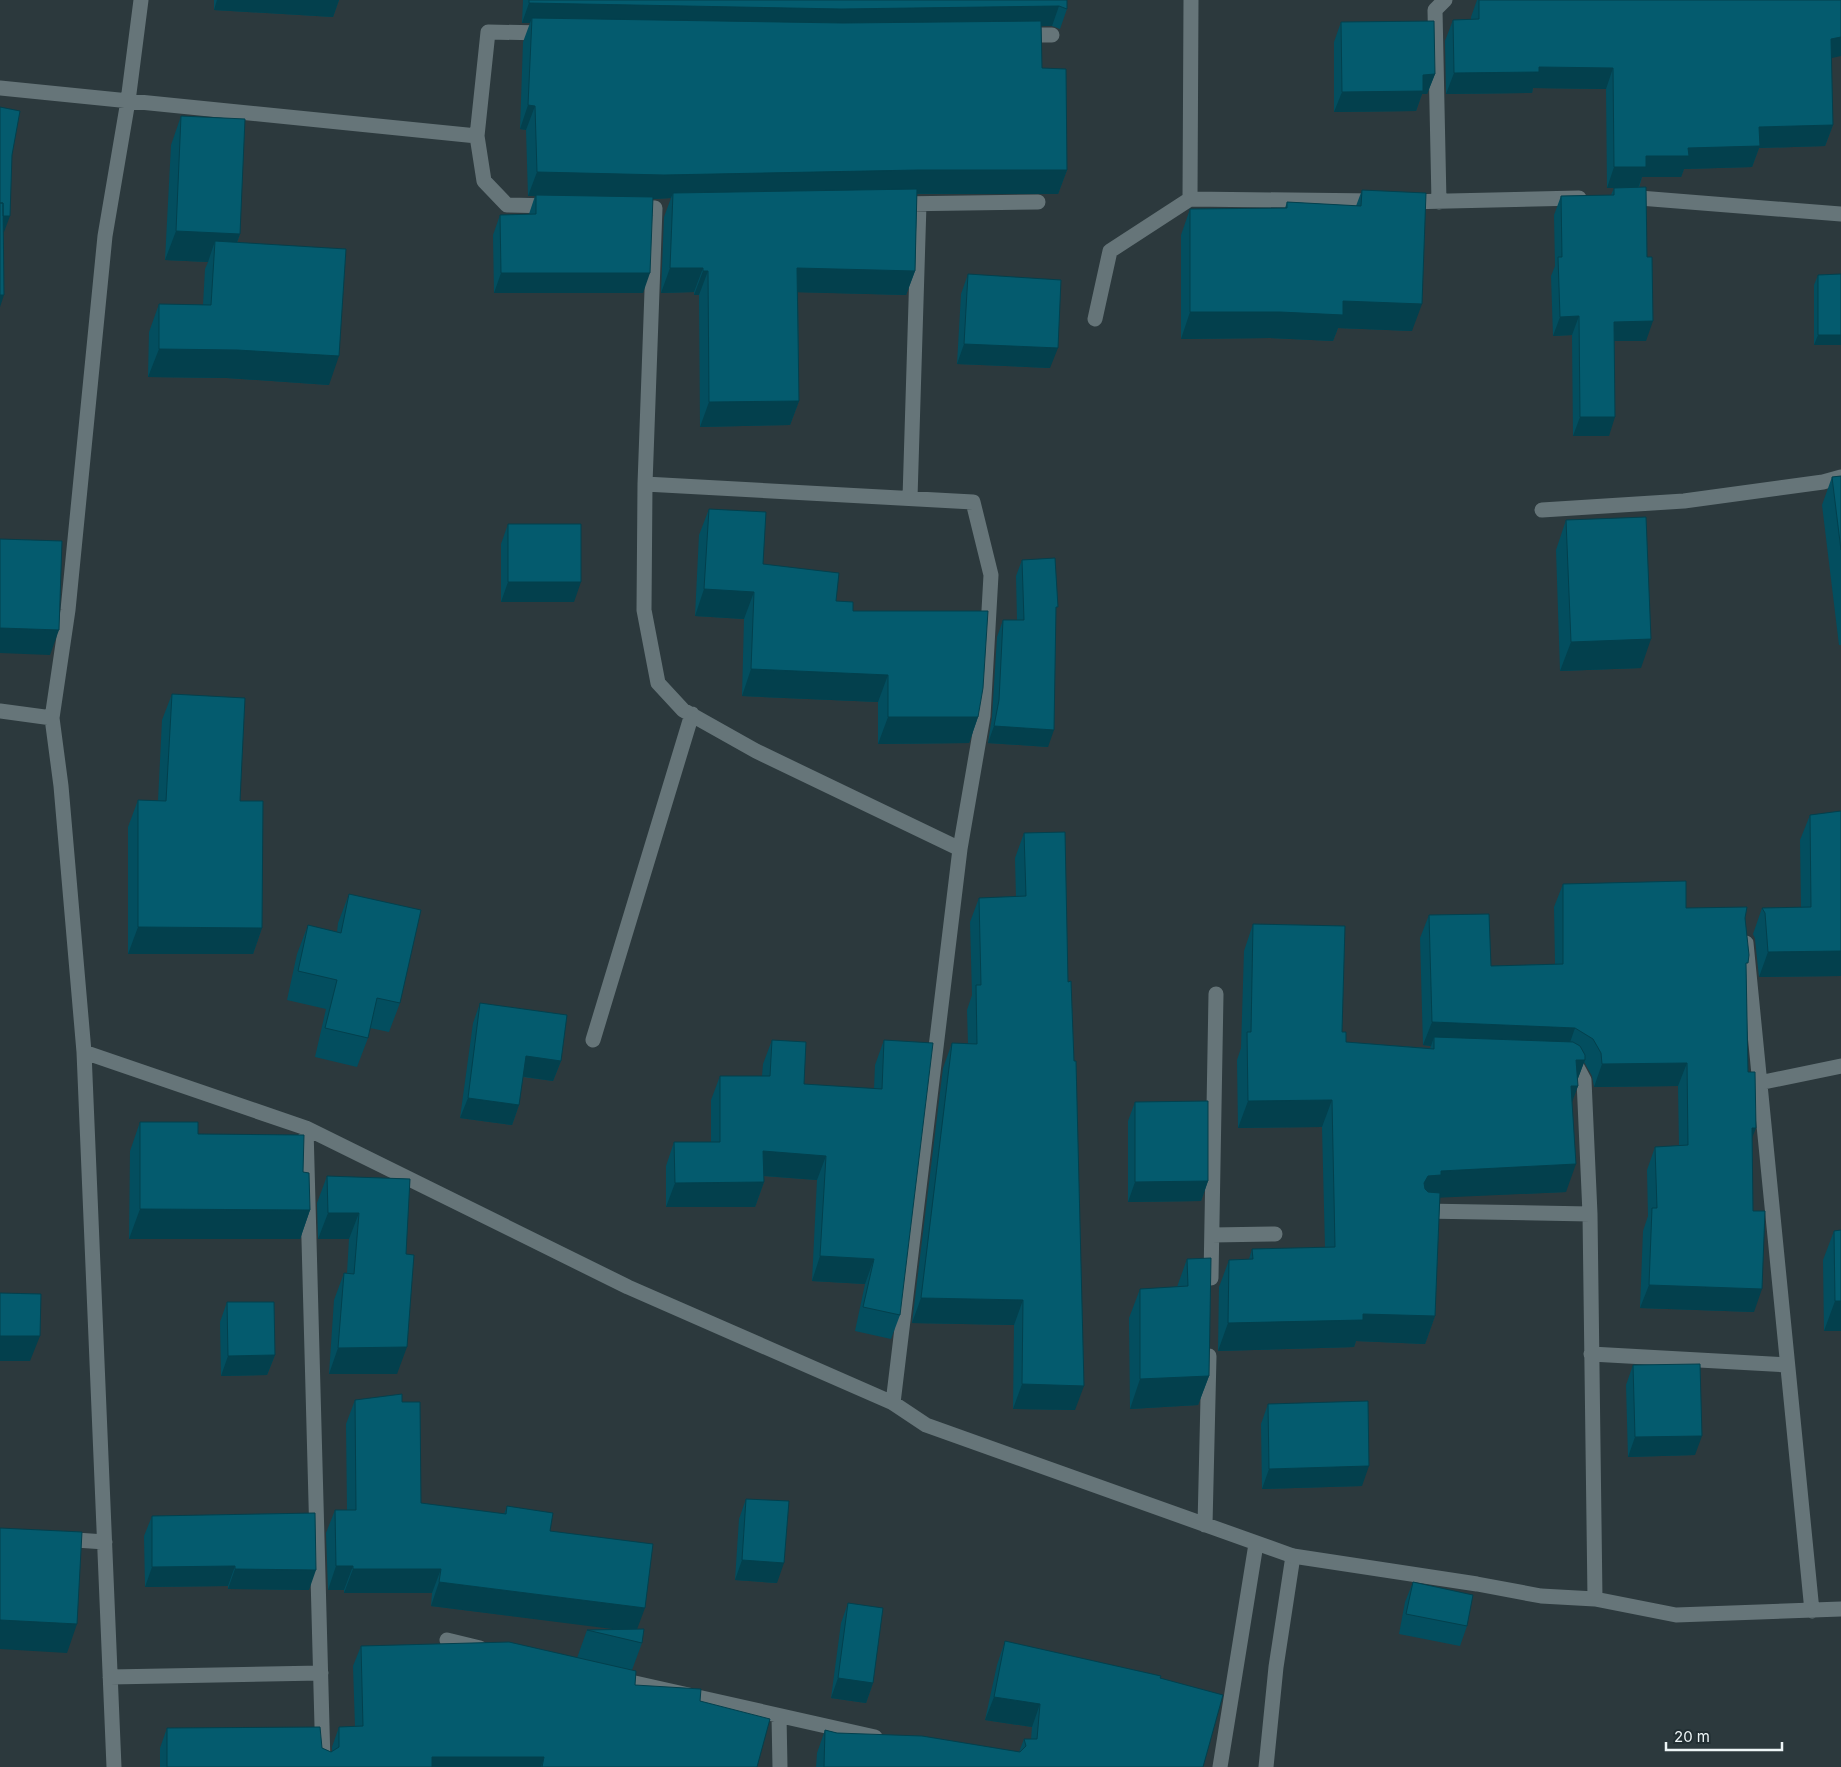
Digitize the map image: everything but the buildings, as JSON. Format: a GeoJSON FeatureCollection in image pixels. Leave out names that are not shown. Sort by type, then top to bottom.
{"type":"FeatureCollection","features":[{"type":"Feature","properties":{"kind":"street"},"geometry":{"type":"LineString","coordinates":[[114,1767],[84,1052],[52,718],[68,610],[105,236],[128,101],[141,0]]}},
{"type":"Feature","properties":{"kind":"street"},"geometry":{"type":"LineString","coordinates":[[1190,198],[1191,0]]}},
{"type":"Feature","properties":{"kind":"street"},"geometry":{"type":"LineString","coordinates":[[1440,202],[1435,10],[1445,0]]}},
{"type":"Feature","properties":{"kind":"street"},"geometry":{"type":"LineString","coordinates":[[557,33],[488,32],[477,136],[484,181],[507,205],[566,206]]}},
{"type":"Feature","properties":{"kind":"street"},"geometry":{"type":"LineString","coordinates":[[1003,36],[1052,35]]}},
{"type":"Feature","properties":{"kind":"street"},"geometry":{"type":"LineString","coordinates":[[0,88],[477,136]]}},
{"type":"Feature","properties":{"kind":"street"},"geometry":{"type":"LineString","coordinates":[[1095,319],[1110,251],[1190,198],[1440,202],[1638,197],[1841,214]]}},
{"type":"Feature","properties":{"kind":"street"},"geometry":{"type":"LineString","coordinates":[[880,205],[1038,202]]}},
{"type":"Feature","properties":{"kind":"street"},"geometry":{"type":"LineString","coordinates":[[910,498],[919,204]]}},
{"type":"Feature","properties":{"kind":"street"},"geometry":{"type":"LineString","coordinates":[[616,207],[675,208]]}},
{"type":"Feature","properties":{"kind":"street"},"geometry":{"type":"LineString","coordinates":[[655,208],[645,484],[644,610],[658,683],[683,710],[756,751],[960,849]]}},
{"type":"Feature","properties":{"kind":"street"},"geometry":{"type":"LineString","coordinates":[[1542,510],[1684,501],[1823,482],[1841,477]]}},
{"type":"Feature","properties":{"kind":"street"},"geometry":{"type":"LineString","coordinates":[[645,484],[973,502],[990,575],[983,716],[960,849],[893,1402]]}},
{"type":"Feature","properties":{"kind":"street"},"geometry":{"type":"LineString","coordinates":[[0,711],[52,718]]}},
{"type":"Feature","properties":{"kind":"street"},"geometry":{"type":"LineString","coordinates":[[593,1040],[692,714]]}},
{"type":"Feature","properties":{"kind":"street"},"geometry":{"type":"LineString","coordinates":[[1746,940],[1812,1611]]}},
{"type":"Feature","properties":{"kind":"street"},"geometry":{"type":"LineString","coordinates":[[1210,1293],[1216,994]]}},
{"type":"Feature","properties":{"kind":"street"},"geometry":{"type":"LineString","coordinates":[[84,1052],[306,1128],[628,1287],[893,1402],[926,1425],[1293,1556],[1477,1584],[1541,1596],[1595,1599],[1676,1615],[1841,1609]]}},
{"type":"Feature","properties":{"kind":"street"},"geometry":{"type":"LineString","coordinates":[[1556,1060],[1566,1060],[1577,1067],[1584,1080],[1590,1214],[1595,1599]]}},
{"type":"Feature","properties":{"kind":"street"},"geometry":{"type":"LineString","coordinates":[[1759,1083],[1841,1066]]}},
{"type":"Feature","properties":{"kind":"street"},"geometry":{"type":"LineString","coordinates":[[306,1128],[323,1763]]}},
{"type":"Feature","properties":{"kind":"street"},"geometry":{"type":"LineString","coordinates":[[1423,1212],[1590,1214]]}},
{"type":"Feature","properties":{"kind":"street"},"geometry":{"type":"LineString","coordinates":[[1212,1234],[1275,1234]]}},
{"type":"Feature","properties":{"kind":"street"},"geometry":{"type":"LineString","coordinates":[[1205,1525],[1209,1341]]}},
{"type":"Feature","properties":{"kind":"street"},"geometry":{"type":"LineString","coordinates":[[1591,1354],[1787,1365]]}},
{"type":"Feature","properties":{"kind":"street"},"geometry":{"type":"LineString","coordinates":[[48,1538],[105,1542]]}},
{"type":"Feature","properties":{"kind":"street"},"geometry":{"type":"LineString","coordinates":[[1220,1767],[1256,1544]]}},
{"type":"Feature","properties":{"kind":"street"},"geometry":{"type":"LineString","coordinates":[[1266,1767],[1276,1667],[1293,1556]]}},
{"type":"Feature","properties":{"kind":"street"},"geometry":{"type":"LineString","coordinates":[[447,1640],[494,1651]]}},
{"type":"Feature","properties":{"kind":"street"},"geometry":{"type":"LineString","coordinates":[[110,1677],[321,1673]]}},
{"type":"Feature","properties":{"kind":"street"},"geometry":{"type":"LineString","coordinates":[[599,1675],[894,1742]]}},
{"type":"Feature","properties":{"kind":"street"},"geometry":{"type":"LineString","coordinates":[[779,1716],[780,1767]]}}]}
